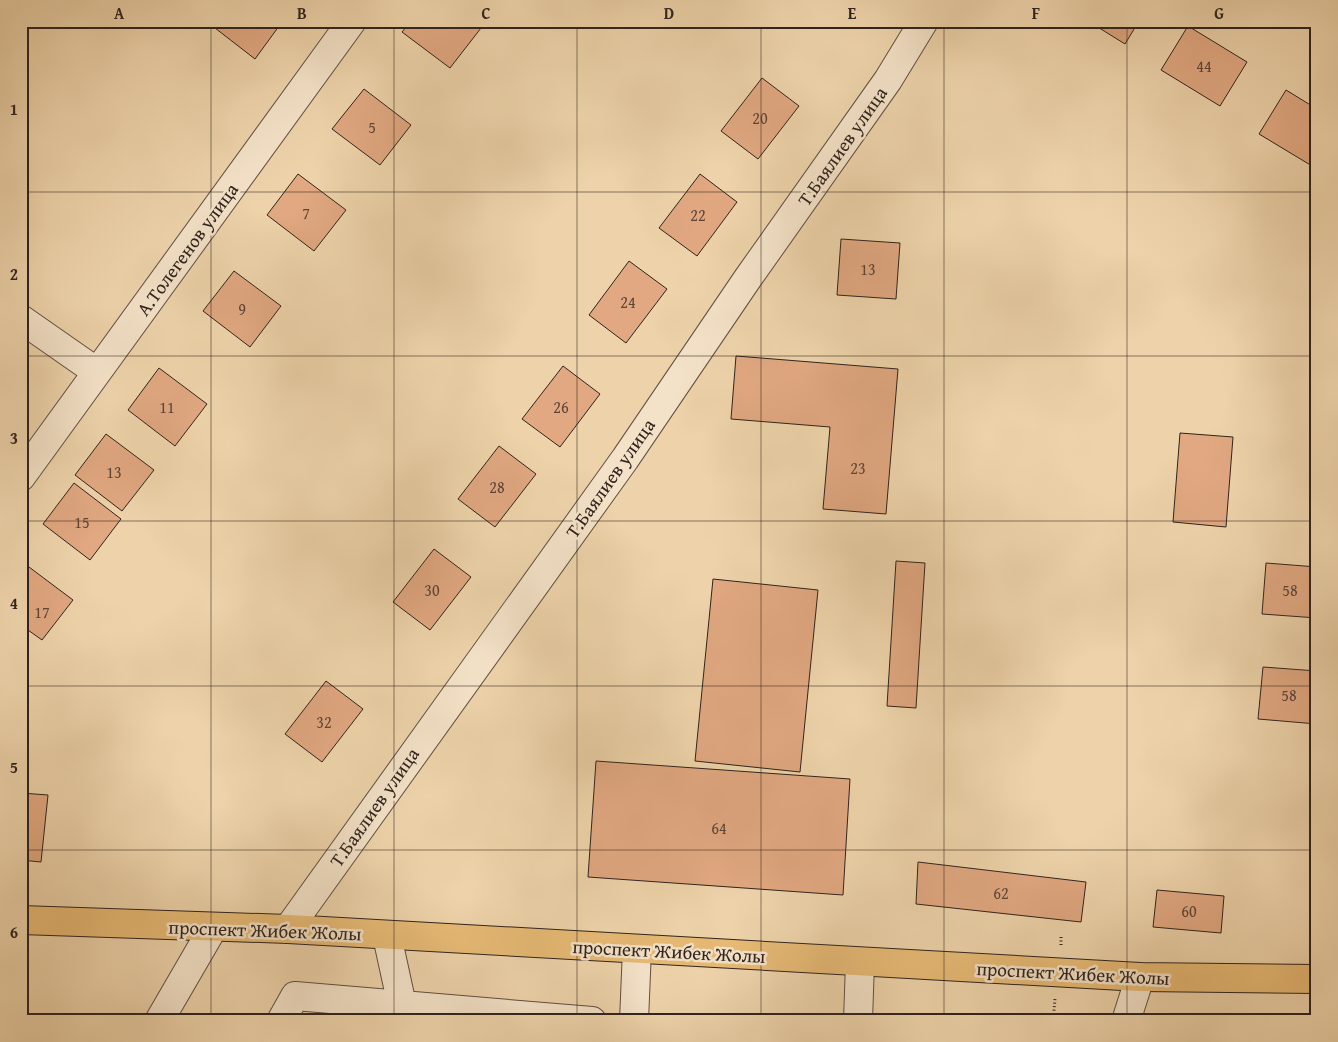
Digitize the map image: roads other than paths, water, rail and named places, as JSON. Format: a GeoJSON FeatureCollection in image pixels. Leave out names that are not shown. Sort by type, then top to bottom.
{"type":"FeatureCollection","features":[{"type":"Feature","properties":{"kind":"main road","name":"проспект Жибек Жолы"},"geometry":{"type":"LineString","coordinates":[[21,920],[213,928],[288,929],[1140,978],[1317,979]]}},
{"type":"Feature","properties":{"kind":"street","name":"А.Толегенов улица"},"geometry":{"type":"LineString","coordinates":[[21,477],[352,21]]}},
{"type":"Feature","properties":{"kind":"street","name":"Т.Баялиев улица"},"geometry":{"type":"LineString","coordinates":[[288,929],[625,459],[748,278],[888,80],[924,21]]}},
{"type":"Feature","properties":{"kind":"street"},"geometry":{"type":"LineString","coordinates":[[21,319],[97,372]]}},
{"type":"Feature","properties":{"kind":"street"},"geometry":{"type":"LineString","coordinates":[[159,1021],[213,928]]}},
{"type":"Feature","properties":{"kind":"street"},"geometry":{"type":"LineString","coordinates":[[387,936],[402,1005]]}},
{"type":"Feature","properties":{"kind":"street"},"geometry":{"type":"LineString","coordinates":[[634,1021],[638,949]]}},
{"type":"Feature","properties":{"kind":"street"},"geometry":{"type":"LineString","coordinates":[[858,1021],[860,962]]}},
{"type":"Feature","properties":{"kind":"street"},"geometry":{"type":"LineString","coordinates":[[1126,1021],[1140,978]]}},
{"type":"Feature","properties":{"kind":"street"},"geometry":{"type":"LineString","coordinates":[[281,1021],[295,996],[592,1021]]}}]}
